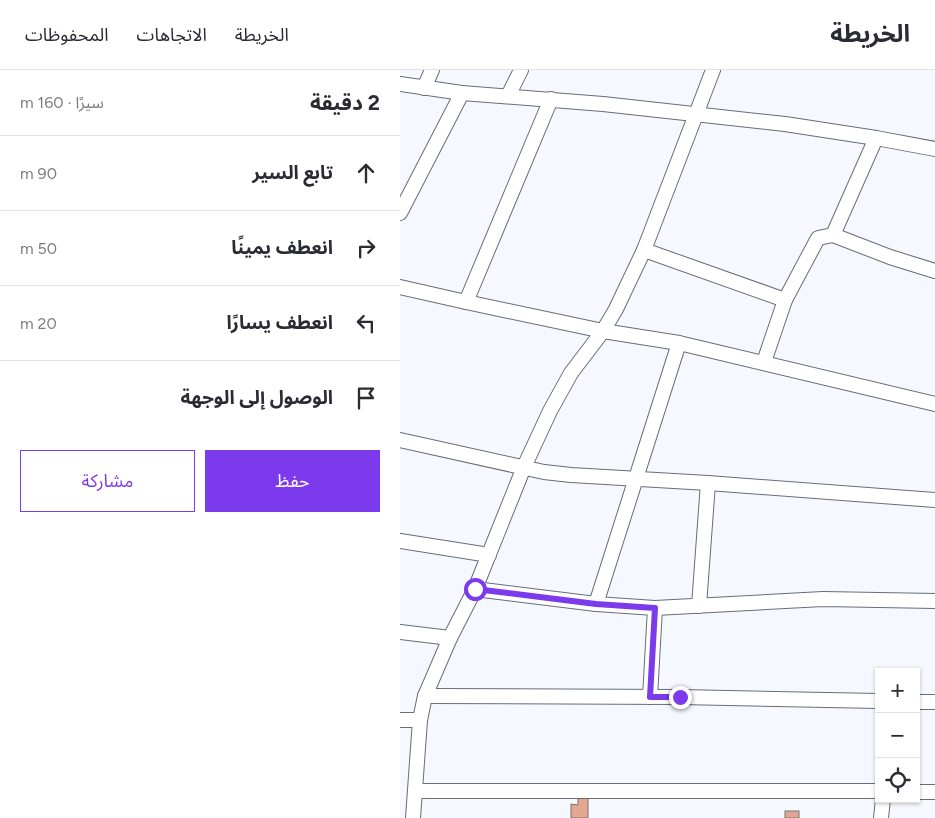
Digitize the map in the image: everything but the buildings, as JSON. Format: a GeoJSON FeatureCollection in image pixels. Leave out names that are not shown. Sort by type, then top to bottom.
{"type":"FeatureCollection","features":[{"type":"Feature","properties":{"kind":"street"},"geometry":{"type":"LineString","coordinates":[[424,88],[432,70]]}},
{"type":"Feature","properties":{"kind":"street"},"geometry":{"type":"LineString","coordinates":[[508,96],[522,70]]}},
{"type":"Feature","properties":{"kind":"street"},"geometry":{"type":"LineString","coordinates":[[413,818],[420,720],[425,696],[450,638],[475,589],[524,467],[561,389],[603,331],[616,309],[644,250],[714,70]]}},
{"type":"Feature","properties":{"kind":"street"},"geometry":{"type":"LineString","coordinates":[[400,84],[462,93],[645,108],[785,124],[935,149]]}},
{"type":"Feature","properties":{"kind":"street"},"geometry":{"type":"LineString","coordinates":[[400,213],[462,93]]}},
{"type":"Feature","properties":{"kind":"street"},"geometry":{"type":"LineString","coordinates":[[466,302],[551,99]]}},
{"type":"Feature","properties":{"kind":"street"},"geometry":{"type":"LineString","coordinates":[[833,235],[876,138]]}},
{"type":"Feature","properties":{"kind":"street"},"geometry":{"type":"LineString","coordinates":[[764,362],[784,300],[818,238],[833,235],[890,257],[935,271]]}},
{"type":"Feature","properties":{"kind":"street"},"geometry":{"type":"LineString","coordinates":[[644,250],[784,300]]}},
{"type":"Feature","properties":{"kind":"street"},"geometry":{"type":"LineString","coordinates":[[400,287],[603,331],[679,343],[935,404]]}},
{"type":"Feature","properties":{"kind":"street"},"geometry":{"type":"LineString","coordinates":[[596,604],[679,343]]}},
{"type":"Feature","properties":{"kind":"street"},"geometry":{"type":"LineString","coordinates":[[400,440],[564,474],[935,500]]}},
{"type":"Feature","properties":{"kind":"street"},"geometry":{"type":"LineString","coordinates":[[699,606],[708,483]]}},
{"type":"Feature","properties":{"kind":"street"},"geometry":{"type":"LineString","coordinates":[[400,541],[489,555]]}},
{"type":"Feature","properties":{"kind":"street"},"geometry":{"type":"LineString","coordinates":[[475,589],[596,604],[655,608],[823,599],[935,601]]}},
{"type":"Feature","properties":{"kind":"street"},"geometry":{"type":"LineString","coordinates":[[650,697],[655,608]]}},
{"type":"Feature","properties":{"kind":"street"},"geometry":{"type":"LineString","coordinates":[[400,632],[450,638]]}},
{"type":"Feature","properties":{"kind":"street"},"geometry":{"type":"LineString","coordinates":[[425,696],[875,701]]}},
{"type":"Feature","properties":{"kind":"street"},"geometry":{"type":"LineString","coordinates":[[920,702],[935,702]]}},
{"type":"Feature","properties":{"kind":"street"},"geometry":{"type":"LineString","coordinates":[[400,720],[420,720]]}},
{"type":"Feature","properties":{"kind":"street"},"geometry":{"type":"LineString","coordinates":[[416,791],[875,791]]}},
{"type":"Feature","properties":{"kind":"street"},"geometry":{"type":"LineString","coordinates":[[920,792],[935,792]]}},
{"type":"Feature","properties":{"kind":"street"},"geometry":{"type":"LineString","coordinates":[[881,818],[883,803]]}},
{"type":"Feature","properties":{"kind":"route"},"geometry":{"type":"LineString","coordinates":[[475,589],[596,604],[655,608],[650,697],[680,697]]}}]}
